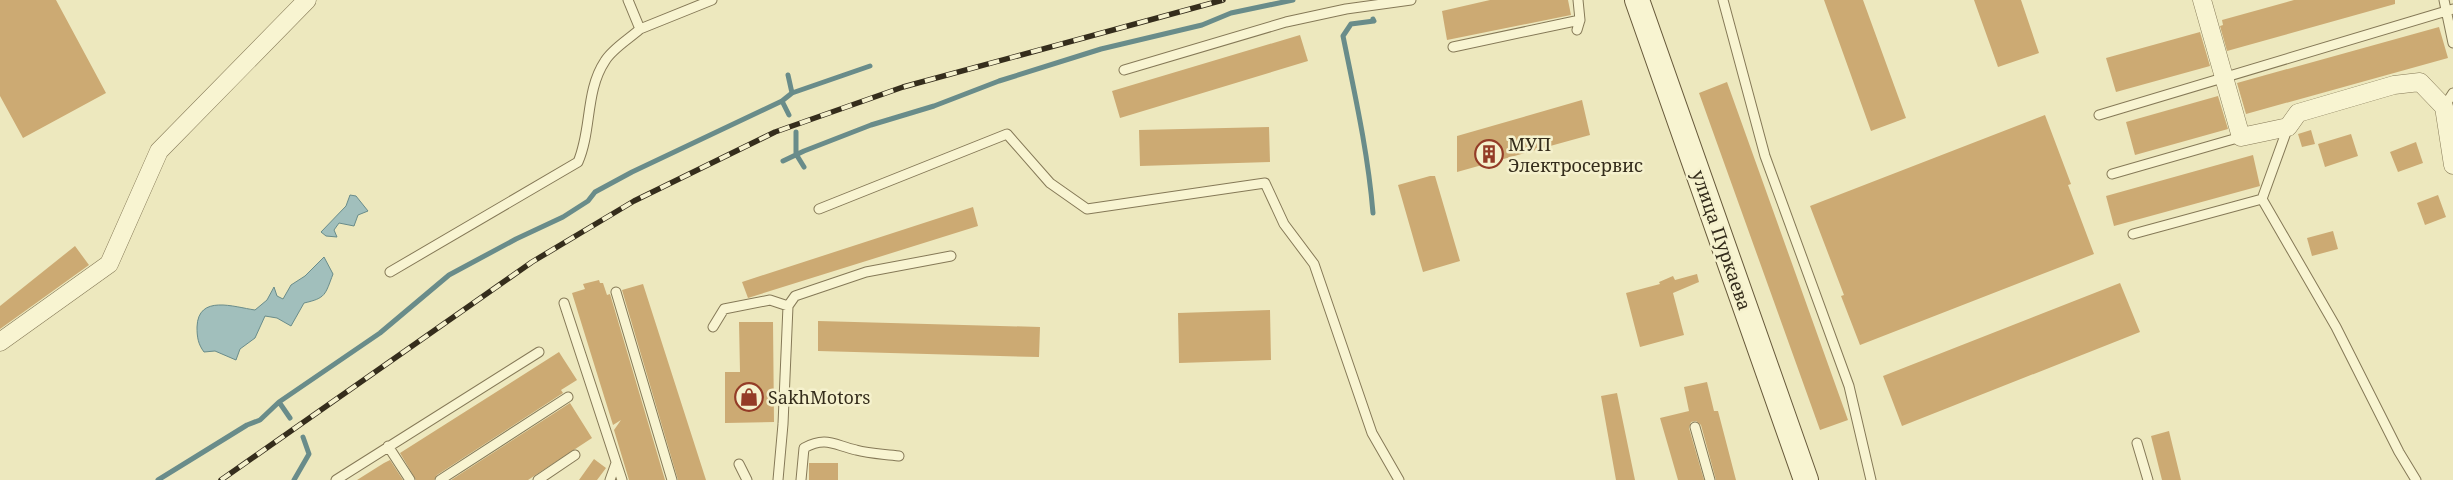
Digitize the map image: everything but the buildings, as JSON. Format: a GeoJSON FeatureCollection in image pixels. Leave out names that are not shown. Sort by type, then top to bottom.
{"type":"FeatureCollection","features":[{"type":"Feature","properties":{"kind":"main road","name":"улица Пуркаева"},"geometry":{"type":"LineString","coordinates":[[1637,0],[1685,131],[1806,480]]}},
{"type":"Feature","properties":{"kind":"street"},"geometry":{"type":"LineString","coordinates":[[0,342],[109,264],[159,151],[307,0]]}},
{"type":"Feature","properties":{"kind":"street"},"geometry":{"type":"LineString","coordinates":[[2202,0],[2241,137],[2288,127],[2298,113],[2394,85],[2420,82],[2448,100],[2453,165]]}},
{"type":"Feature","properties":{"kind":"lane"},"geometry":{"type":"LineString","coordinates":[[628,0],[640,29]]}},
{"type":"Feature","properties":{"kind":"lane"},"geometry":{"type":"LineString","coordinates":[[390,272],[578,162],[585,146],[592,93],[605,60],[640,29],[712,0]]}},
{"type":"Feature","properties":{"kind":"lane"},"geometry":{"type":"LineString","coordinates":[[1124,70],[1286,22],[1346,9],[1411,0]]}},
{"type":"Feature","properties":{"kind":"lane"},"geometry":{"type":"LineString","coordinates":[[1577,30],[1580,20],[1578,0]]}},
{"type":"Feature","properties":{"kind":"lane"},"geometry":{"type":"LineString","coordinates":[[1722,0],[1765,156],[1849,386],[1871,480]]}},
{"type":"Feature","properties":{"kind":"lane"},"geometry":{"type":"LineString","coordinates":[[2444,0],[2450,10],[2453,43]]}},
{"type":"Feature","properties":{"kind":"lane"},"geometry":{"type":"LineString","coordinates":[[2098,115],[2450,10]]}},
{"type":"Feature","properties":{"kind":"lane"},"geometry":{"type":"LineString","coordinates":[[1453,48],[1580,20]]}},
{"type":"Feature","properties":{"kind":"lane"},"geometry":{"type":"LineString","coordinates":[[2288,127],[2262,199],[2336,328],[2399,452],[2416,480]]}},
{"type":"Feature","properties":{"kind":"lane"},"geometry":{"type":"LineString","coordinates":[[819,209],[1006,134],[1050,183],[1087,208],[1265,183],[1284,224],[1314,264],[1372,433],[1398,480]]}},
{"type":"Feature","properties":{"kind":"lane"},"geometry":{"type":"LineString","coordinates":[[2112,174],[2241,137]]}},
{"type":"Feature","properties":{"kind":"lane"},"geometry":{"type":"LineString","coordinates":[[2133,234],[2262,199]]}},
{"type":"Feature","properties":{"kind":"lane"},"geometry":{"type":"LineString","coordinates":[[778,480],[788,306],[795,296],[866,272],[951,256]]}},
{"type":"Feature","properties":{"kind":"lane"},"geometry":{"type":"LineString","coordinates":[[616,292],[672,480]]}},
{"type":"Feature","properties":{"kind":"lane"},"geometry":{"type":"LineString","coordinates":[[713,327],[724,308],[770,300],[788,306]]}},
{"type":"Feature","properties":{"kind":"lane"},"geometry":{"type":"LineString","coordinates":[[564,303],[622,480]]}},
{"type":"Feature","properties":{"kind":"lane"},"geometry":{"type":"LineString","coordinates":[[336,480],[540,352]]}},
{"type":"Feature","properties":{"kind":"lane"},"geometry":{"type":"LineString","coordinates":[[440,480],[568,397]]}},
{"type":"Feature","properties":{"kind":"lane"},"geometry":{"type":"LineString","coordinates":[[1695,427],[1710,480]]}},
{"type":"Feature","properties":{"kind":"lane"},"geometry":{"type":"LineString","coordinates":[[801,480],[804,448],[814,442],[829,441],[857,451],[900,456]]}},
{"type":"Feature","properties":{"kind":"lane"},"geometry":{"type":"LineString","coordinates":[[2137,443],[2148,480]]}},
{"type":"Feature","properties":{"kind":"lane"},"geometry":{"type":"LineString","coordinates":[[388,446],[410,480]]}},
{"type":"Feature","properties":{"kind":"lane"},"geometry":{"type":"LineString","coordinates":[[538,480],[575,455]]}},
{"type":"Feature","properties":{"kind":"lane"},"geometry":{"type":"LineString","coordinates":[[610,480],[616,463]]}},
{"type":"Feature","properties":{"kind":"lane"},"geometry":{"type":"LineString","coordinates":[[739,464],[747,480]]}},
{"type":"Feature","properties":{"kind":"water"},"geometry":{"type":"Polygon","coordinates":[[[350,195],[356,196],[368,211],[358,215],[354,226],[339,223],[334,230],[337,237],[326,236],[321,232],[346,206],[350,195]]]}},
{"type":"Feature","properties":{"kind":"water"},"geometry":{"type":"Polygon","coordinates":[[[324,257],[333,274],[326,291],[321,297],[304,303],[291,326],[277,318],[265,316],[255,338],[240,349],[236,360],[215,351],[204,352],[198,340],[197,327],[199,317],[204,310],[210,306],[228,305],[255,310],[267,300],[274,287],[277,296],[283,299],[291,285],[305,276],[324,257]]]}},
{"type":"Feature","properties":{"kind":"waterway"},"geometry":{"type":"LineString","coordinates":[[783,161],[871,125],[934,106],[999,81],[1101,49],[1202,25],[1231,13],[1293,0]]}},
{"type":"Feature","properties":{"kind":"waterway"},"geometry":{"type":"LineString","coordinates":[[1373,19],[1374,21],[1351,24],[1343,36],[1364,146],[1373,213]]}},
{"type":"Feature","properties":{"kind":"waterway"},"geometry":{"type":"LineString","coordinates":[[792,93],[870,66]]}},
{"type":"Feature","properties":{"kind":"waterway"},"geometry":{"type":"LineString","coordinates":[[158,480],[247,425],[260,420],[279,402],[380,333],[449,275],[516,239],[563,217],[588,201],[595,192],[632,172],[782,101],[792,93],[788,75]]}},
{"type":"Feature","properties":{"kind":"waterway"},"geometry":{"type":"LineString","coordinates":[[782,101],[789,115]]}},
{"type":"Feature","properties":{"kind":"waterway"},"geometry":{"type":"LineString","coordinates":[[796,132],[796,154],[804,167]]}},
{"type":"Feature","properties":{"kind":"waterway"},"geometry":{"type":"LineString","coordinates":[[279,402],[290,418]]}},
{"type":"Feature","properties":{"kind":"waterway"},"geometry":{"type":"LineString","coordinates":[[294,480],[309,454],[303,437]]}},
{"type":"Feature","properties":{"kind":"railway"},"geometry":{"type":"LineString","coordinates":[[221,480],[532,262],[634,201],[775,132],[903,87],[1223,0]]}},
{"type":"Feature","properties":{"kind":"place","name":"МУП Электросервис"},"geometry":{"type":"Point","coordinates":[1489,154]}},
{"type":"Feature","properties":{"kind":"place","name":"SakhMotors"},"geometry":{"type":"Point","coordinates":[749,397]}}]}
